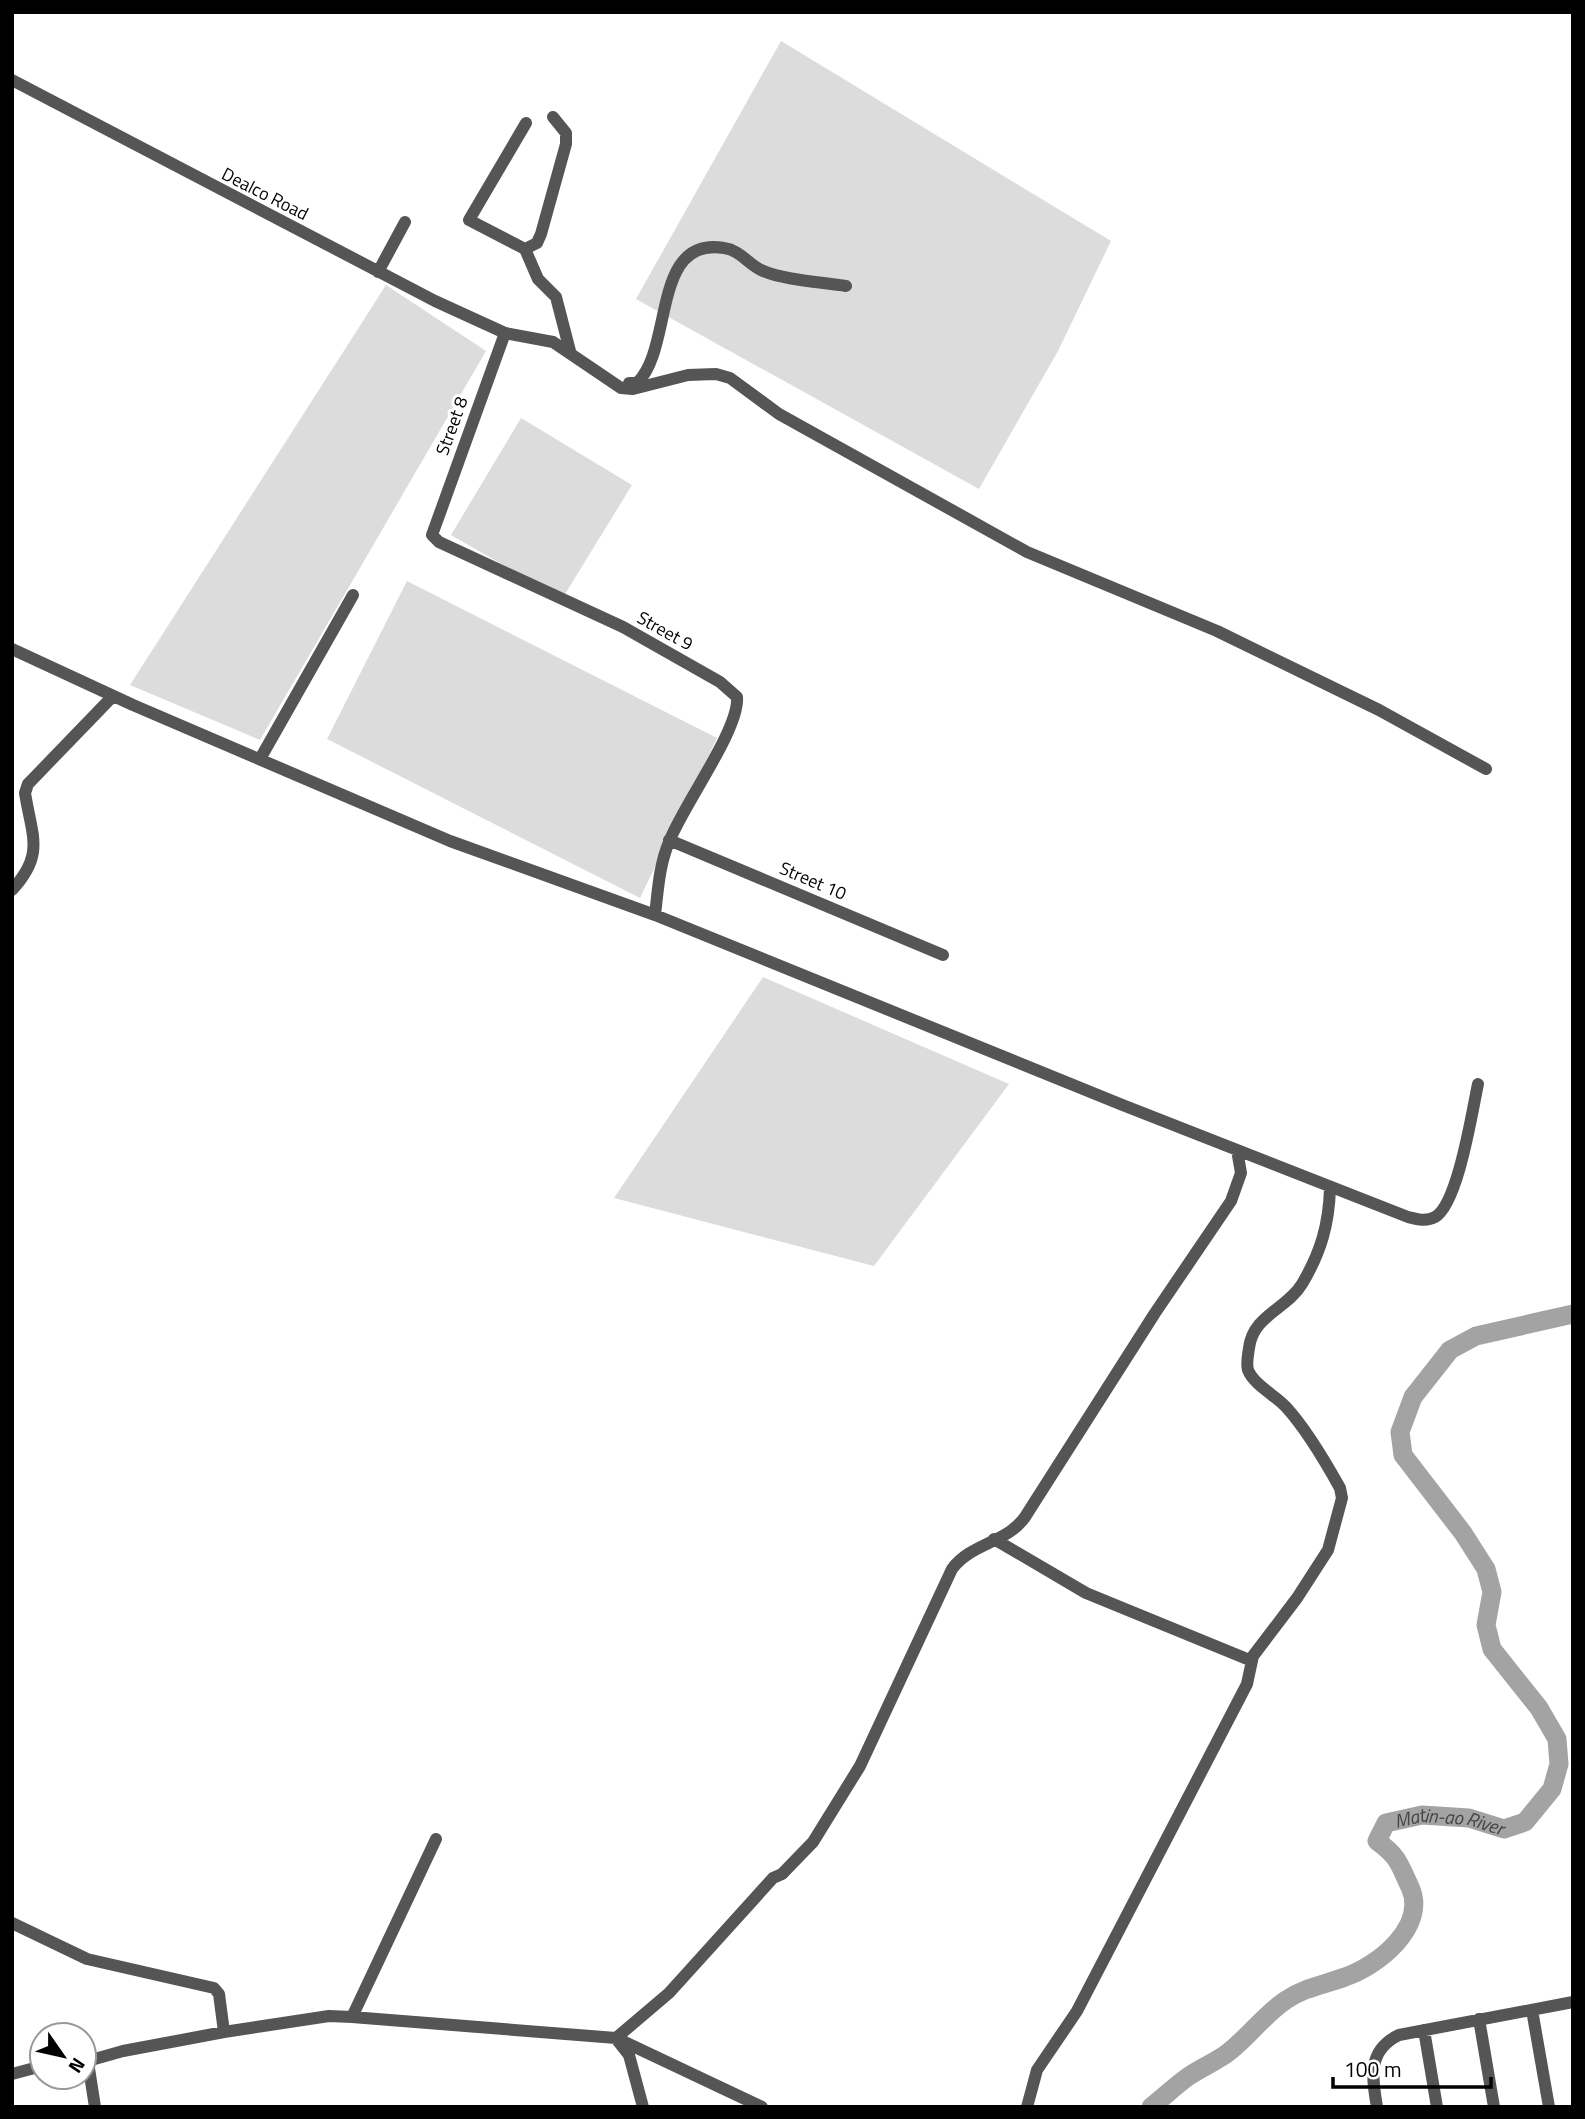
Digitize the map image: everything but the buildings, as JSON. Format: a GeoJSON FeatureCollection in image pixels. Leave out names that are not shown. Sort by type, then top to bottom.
{"type":"FeatureCollection","features":[{"type":"Feature","properties":{"kind":"street","name":"Dealco Road"},"geometry":{"type":"LineString","coordinates":[[12,80],[378,272],[505,334],[553,342],[570,351],[614,385]]}},
{"type":"Feature","properties":{"kind":"street"},"geometry":{"type":"LineString","coordinates":[[524,249],[537,243],[541,234],[566,145],[566,133],[553,117]]}},
{"type":"Feature","properties":{"kind":"street"},"geometry":{"type":"LineString","coordinates":[[526,123],[469,220],[524,249],[538,279],[556,297],[570,351]]}},
{"type":"Feature","properties":{"kind":"street"},"geometry":{"type":"LineString","coordinates":[[378,272],[405,222]]}},
{"type":"Feature","properties":{"kind":"street"},"geometry":{"type":"LineString","coordinates":[[614,385],[637,383],[648,370],[674,273],[696,251],[712,247],[729,249],[765,272],[845,286]]}},
{"type":"Feature","properties":{"kind":"street","name":"Street 8"},"geometry":{"type":"LineString","coordinates":[[432,530],[505,334]]}},
{"type":"Feature","properties":{"kind":"street"},"geometry":{"type":"LineString","coordinates":[[614,385],[633,389],[688,375],[716,374],[730,378],[779,414],[1027,552],[1217,631],[1379,710],[1486,769]]}},
{"type":"Feature","properties":{"kind":"street","name":"Street 9"},"geometry":{"type":"LineString","coordinates":[[432,530],[439,542],[623,627],[734,691],[737,697],[736,715],[669,840]]}},
{"type":"Feature","properties":{"kind":"street"},"geometry":{"type":"LineString","coordinates":[[260,759],[353,595]]}},
{"type":"Feature","properties":{"kind":"street"},"geometry":{"type":"LineString","coordinates":[[12,649],[113,696],[450,841],[656,915],[1330,1188],[1408,1217],[1427,1220],[1434,1217],[1448,1201],[1478,1084]]}},
{"type":"Feature","properties":{"kind":"street"},"geometry":{"type":"LineString","coordinates":[[12,890],[27,873],[35,853],[24,793],[28,783],[113,696]]}},
{"type":"Feature","properties":{"kind":"street"},"geometry":{"type":"LineString","coordinates":[[656,915],[659,874],[669,840]]}},
{"type":"Feature","properties":{"kind":"street","name":"Street 10"},"geometry":{"type":"LineString","coordinates":[[669,840],[943,955]]}},
{"type":"Feature","properties":{"kind":"street"},"geometry":{"type":"LineString","coordinates":[[616,2038],[669,1993],[773,1878],[782,1874],[813,1842],[866,1755],[946,1578],[964,1554],[1017,1527],[1025,1517],[1155,1313],[1231,1202],[1241,1173],[1237,1150]]}},
{"type":"Feature","properties":{"kind":"street"},"geometry":{"type":"LineString","coordinates":[[1027,2107],[1037,2070],[1082,2001],[1247,1684],[1252,1661],[1328,1550],[1342,1498],[1336,1480],[1297,1421],[1251,1376],[1247,1366],[1249,1343],[1256,1329],[1265,1316],[1300,1287],[1324,1240],[1329,1219],[1330,1188]]}},
{"type":"Feature","properties":{"kind":"street"},"geometry":{"type":"LineString","coordinates":[[994,1539],[1086,1594],[1252,1661]]}},
{"type":"Feature","properties":{"kind":"street"},"geometry":{"type":"LineString","coordinates":[[352,2017],[436,1839]]}},
{"type":"Feature","properties":{"kind":"street"},"geometry":{"type":"LineString","coordinates":[[12,1923],[87,1959],[214,1988],[219,1994],[224,2032]]}},
{"type":"Feature","properties":{"kind":"street"},"geometry":{"type":"LineString","coordinates":[[1377,2107],[1372,2078],[1373,2062],[1381,2049],[1399,2035],[1573,2002]]}},
{"type":"Feature","properties":{"kind":"street"},"geometry":{"type":"LineString","coordinates":[[1532,2010],[1549,2107]]}},
{"type":"Feature","properties":{"kind":"street"},"geometry":{"type":"LineString","coordinates":[[98,2058],[123,2051],[224,2032],[329,2016],[352,2017],[616,2038],[762,2107]]}},
{"type":"Feature","properties":{"kind":"street"},"geometry":{"type":"LineString","coordinates":[[1479,2019],[1494,2107]]}},
{"type":"Feature","properties":{"kind":"street"},"geometry":{"type":"LineString","coordinates":[[1424,2030],[1437,2107]]}},
{"type":"Feature","properties":{"kind":"street"},"geometry":{"type":"LineString","coordinates":[[616,2038],[629,2055],[643,2107]]}},
{"type":"Feature","properties":{"kind":"shaded area"},"geometry":{"type":"Polygon","coordinates":[[[781,41],[1111,241],[1058,351],[979,489],[636,299],[781,41]]]}},
{"type":"Feature","properties":{"kind":"shaded area"},"geometry":{"type":"Polygon","coordinates":[[[386,285],[486,351],[260,740],[130,685],[386,285]]]}},
{"type":"Feature","properties":{"kind":"shaded area"},"geometry":{"type":"Polygon","coordinates":[[[521,418],[632,485],[562,599],[451,535],[521,418]]]}},
{"type":"Feature","properties":{"kind":"shaded area"},"geometry":{"type":"Polygon","coordinates":[[[407,581],[717,738],[640,898],[327,739],[407,581]]]}},
{"type":"Feature","properties":{"kind":"shaded area"},"geometry":{"type":"Polygon","coordinates":[[[763,977],[1009,1084],[874,1266],[614,1198],[763,977]]]}},
{"type":"Feature","properties":{"kind":"waterway","name":"Matin-ao River"},"geometry":{"type":"LineString","coordinates":[[1151,2107],[1189,2076],[1230,2051],[1286,2000],[1307,1989],[1358,1972],[1372,1964],[1397,1942],[1412,1916],[1414,1902],[1398,1861],[1377,1841],[1386,1823],[1422,1815],[1469,1818],[1504,1829],[1525,1822],[1552,1789],[1559,1764],[1557,1739],[1539,1708],[1492,1649],[1486,1625],[1492,1592],[1486,1569],[1463,1533],[1403,1455],[1400,1432],[1413,1397],[1450,1350],[1476,1336],[1573,1314]]}}]}
